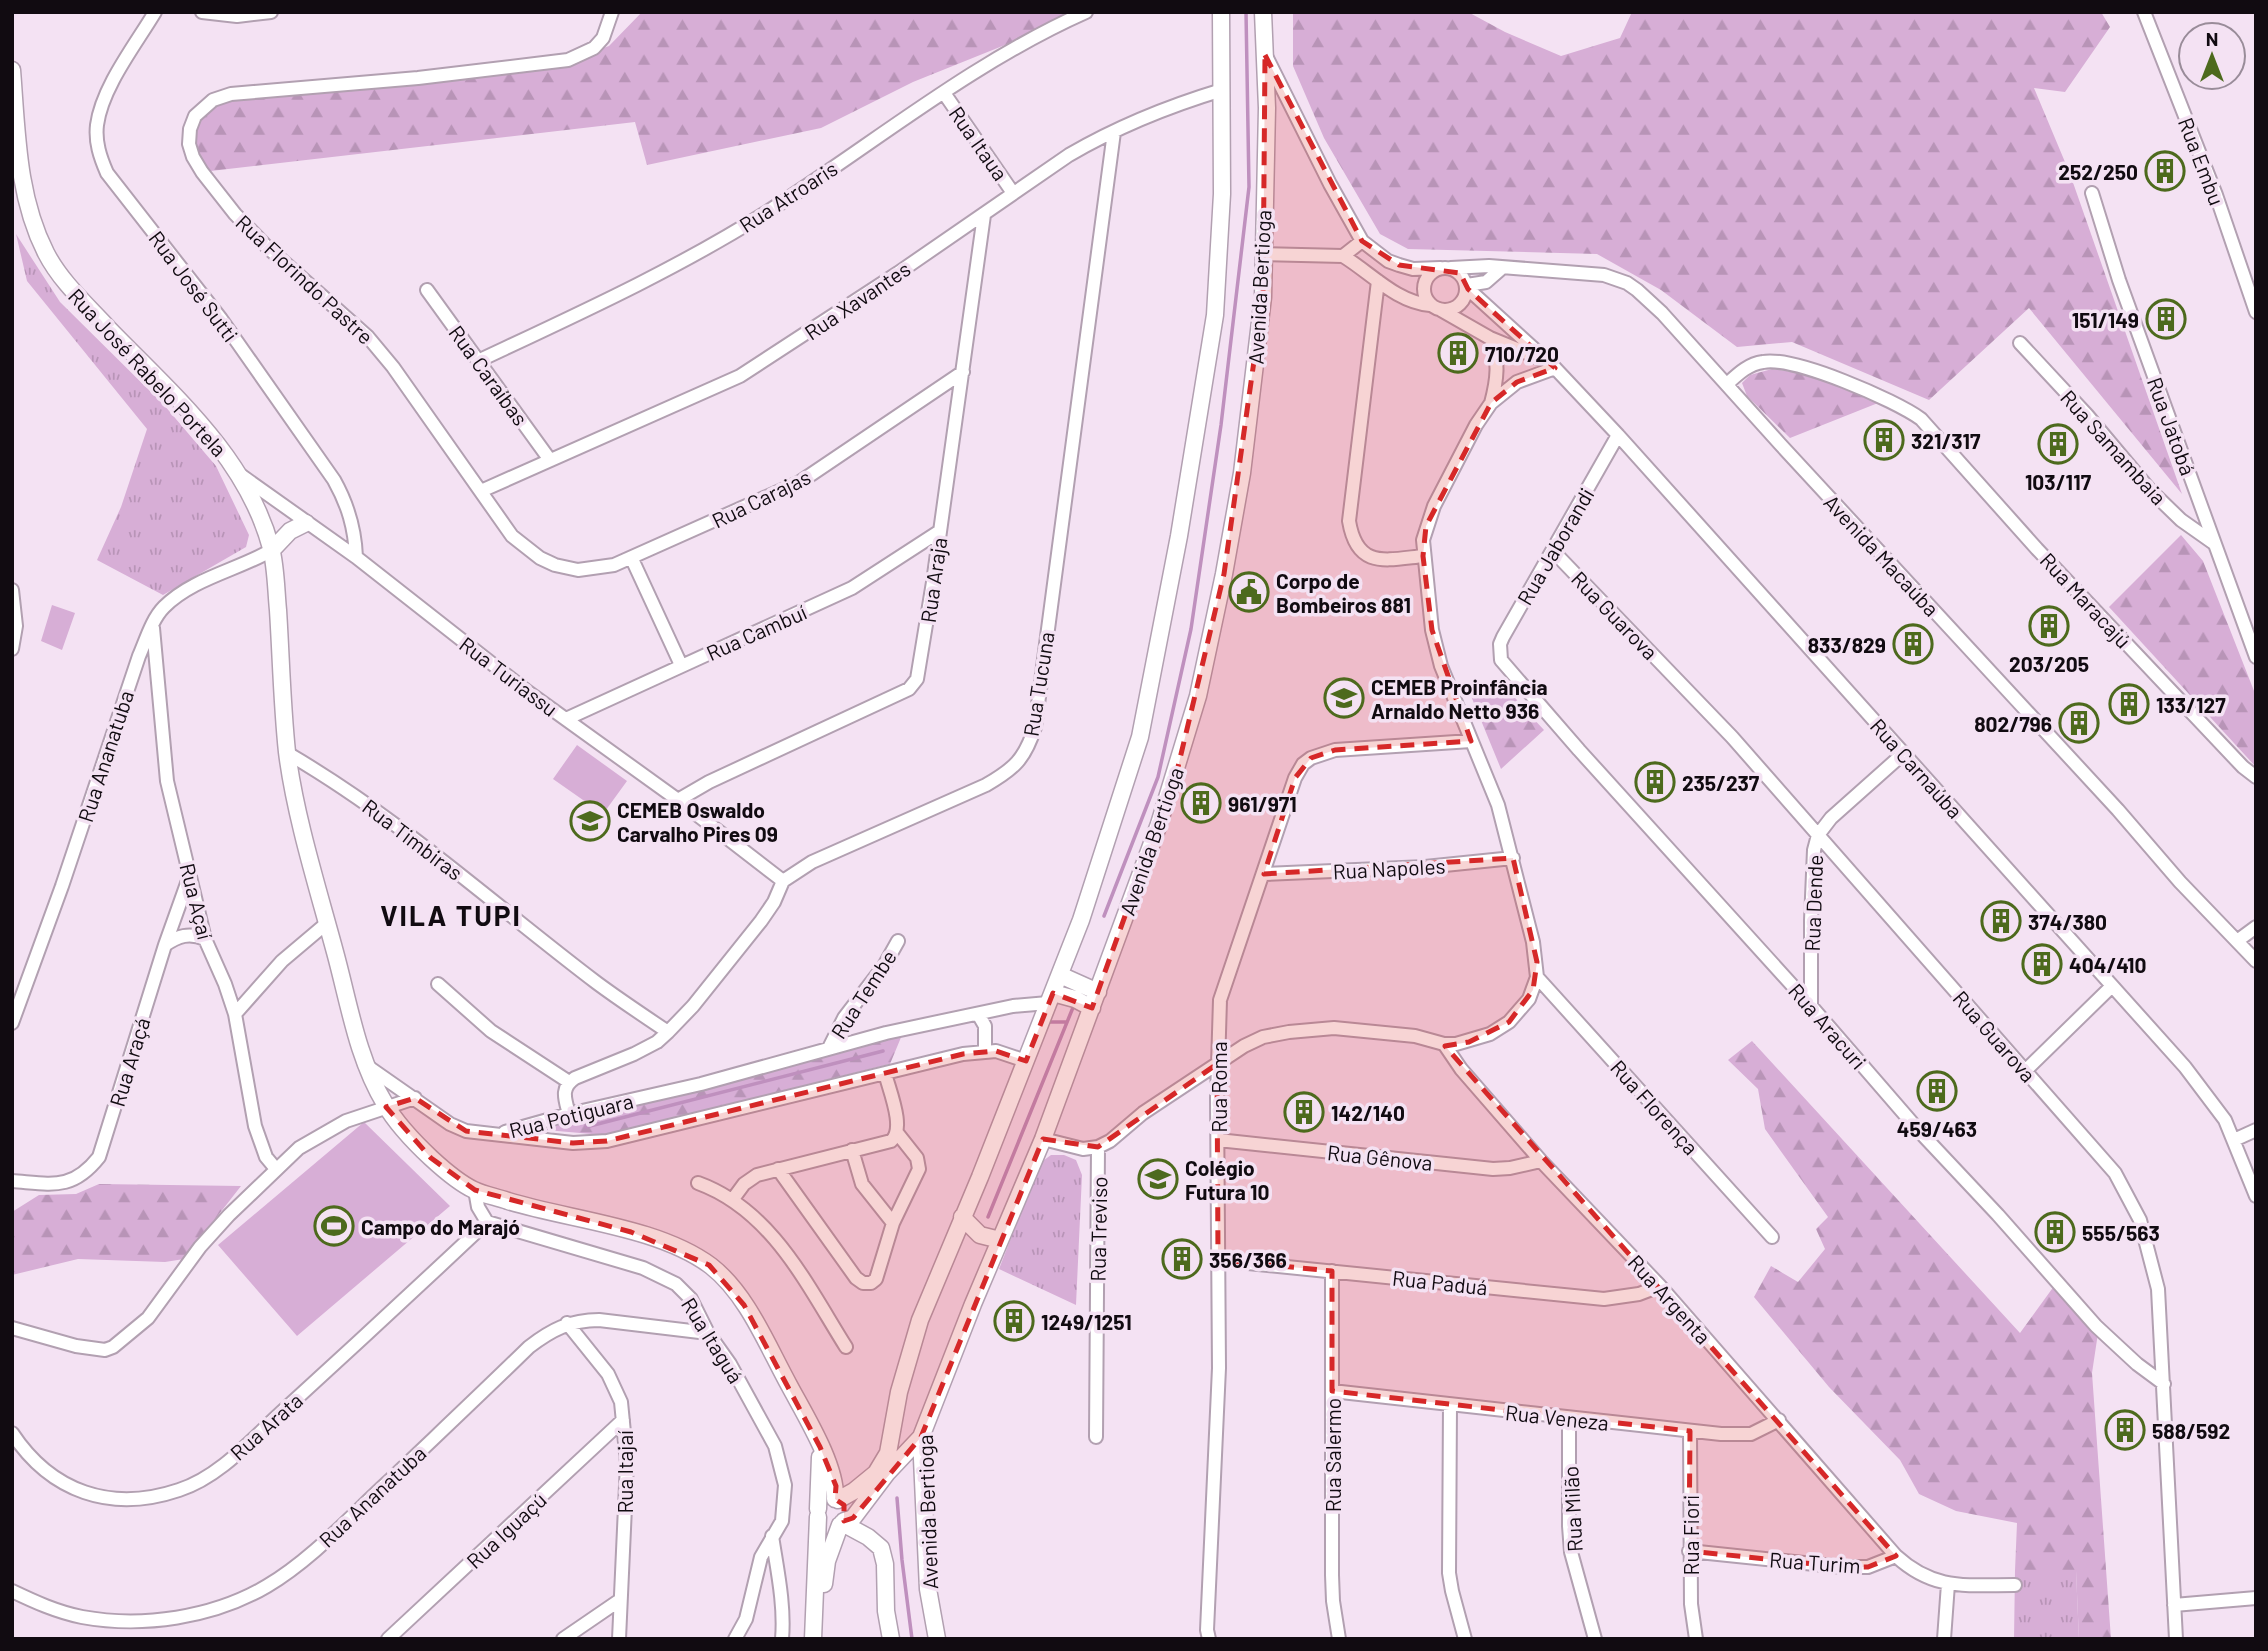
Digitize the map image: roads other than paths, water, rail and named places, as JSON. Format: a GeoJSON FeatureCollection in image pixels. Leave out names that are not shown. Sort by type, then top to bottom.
{"type":"FeatureCollection","features":[{"type":"Feature","properties":{"kind":"street","name":"Rua José Sutti"},"geometry":{"type":"LineString","coordinates":[[155,12],[106,96],[97,124],[100,156],[107,173],[221,319],[334,480],[352,522],[356,557]]}},
{"type":"Feature","properties":{"kind":"street"},"geometry":{"type":"LineString","coordinates":[[202,12],[237,16],[271,12]]}},
{"type":"Feature","properties":{"kind":"street","name":"Rua Florindo Pastre"},"geometry":{"type":"LineString","coordinates":[[540,558],[512,536],[393,367],[368,337],[267,247],[235,214],[193,157],[189,144],[190,129],[195,116],[204,106],[231,94],[418,78],[568,60],[594,48],[603,38],[612,12]]}},
{"type":"Feature","properties":{"kind":"street","name":"Rua Atroaris"},"geometry":{"type":"LineString","coordinates":[[480,360],[596,307],[712,247],[998,57],[1086,12]]}},
{"type":"Feature","properties":{"kind":"street","name":"Avenida Bertioga"},"geometry":{"type":"LineString","coordinates":[[836,1500],[854,1491],[876,1473],[888,1453],[908,1356],[1060,975],[1096,877],[1140,737],[1157,655],[1215,315],[1221,229],[1221,12]]}},
{"type":"Feature","properties":{"kind":"street","name":"Avenida Bertioga"},"geometry":{"type":"LineString","coordinates":[[937,1639],[928,1589],[921,1437],[926,1418],[948,1371],[1043,1139],[1160,824],[1177,771],[1209,646],[1242,474],[1263,297],[1268,108],[1263,12]]}},
{"type":"Feature","properties":{"kind":"street","name":"Rua Embu"},"geometry":{"type":"LineString","coordinates":[[2144,12],[2216,195],[2256,312]]}},
{"type":"Feature","properties":{"kind":"street"},"geometry":{"type":"LineString","coordinates":[[1265,55],[1362,241],[1343,256]]}},
{"type":"Feature","properties":{"kind":"street","name":"Rua José Rabelo Portela"},"geometry":{"type":"LineString","coordinates":[[12,70],[16,168],[33,223],[47,254],[63,280],[208,432],[236,472],[257,511],[272,550],[287,753],[295,794],[350,1013],[367,1066],[386,1107],[431,1158],[475,1190],[631,1232],[689,1253],[709,1265],[732,1288],[744,1305],[820,1447],[835,1486],[836,1500]]}},
{"type":"Feature","properties":{"kind":"street","name":"Rua Xavantes"},"geometry":{"type":"LineString","coordinates":[[481,491],[740,376],[984,215],[1069,155],[1160,111],[1223,90]]}},
{"type":"Feature","properties":{"kind":"street","name":"Rua Itaua"},"geometry":{"type":"LineString","coordinates":[[944,93],[1013,193]]}},
{"type":"Feature","properties":{"kind":"street","name":"Rua Tucuna"},"geometry":{"type":"LineString","coordinates":[[569,1082],[634,1054],[657,1042],[668,1032],[693,1006],[761,921],[774,902],[783,881],[812,862],[986,785],[1013,768],[1029,747],[1035,727],[1114,132]]}},
{"type":"Feature","properties":{"kind":"street","name":"Rua Jatobá"},"geometry":{"type":"LineString","coordinates":[[2092,193],[2119,280],[2256,657]]}},
{"type":"Feature","properties":{"kind":"street","name":"Rua Araja"},"geometry":{"type":"LineString","coordinates":[[678,800],[709,782],[909,689],[919,671],[984,215]]}},
{"type":"Feature","properties":{"kind":"street","name":"Avenida Macaúba"},"geometry":{"type":"LineString","coordinates":[[1362,241],[1388,261],[1413,269],[1479,266],[1604,275],[1627,283],[1662,313],[2118,810],[2180,882],[2256,961]]}},
{"type":"Feature","properties":{"kind":"street"},"geometry":{"type":"LineString","coordinates":[[1263,254],[1343,256],[1417,304],[1435,307],[1447,310],[1464,299],[1467,286],[1460,273],[1445,268],[1427,277],[1424,291],[1435,307],[1490,338],[1551,365]]}},
{"type":"Feature","properties":{"kind":"street"},"geometry":{"type":"LineString","coordinates":[[1467,286],[1486,282],[1502,268]]}},
{"type":"Feature","properties":{"kind":"street"},"geometry":{"type":"LineString","coordinates":[[1378,281],[1349,521],[1360,551],[1370,558],[1383,561],[1423,556]]}},
{"type":"Feature","properties":{"kind":"street","name":"Rua Carnaúba"},"geometry":{"type":"LineString","coordinates":[[1467,286],[1551,365],[1618,435],[2185,1067],[2213,1102],[2234,1140],[2256,1196]]}},
{"type":"Feature","properties":{"kind":"street","name":"Rua Caraíbas"},"geometry":{"type":"LineString","coordinates":[[427,290],[550,460]]}},
{"type":"Feature","properties":{"kind":"street"},"geometry":{"type":"LineString","coordinates":[[1043,1139],[1083,1149],[1098,1147],[1110,1141],[1143,1113],[1244,1046],[1263,1037],[1335,1028],[1415,1036],[1444,1044],[1469,1042],[1490,1034],[1509,1022],[1529,999],[1537,977],[1537,962],[1513,858],[1498,805],[1441,666],[1432,630],[1423,556],[1426,526],[1434,506],[1490,403],[1496,383],[1496,358],[1490,338]]}},
{"type":"Feature","properties":{"kind":"street","name":"Rua Samambaia"},"geometry":{"type":"LineString","coordinates":[[2020,343],[2087,415],[2148,489],[2181,520],[2216,544]]}},
{"type":"Feature","properties":{"kind":"street","name":"Rua Maracajú"},"geometry":{"type":"LineString","coordinates":[[1727,384],[1747,367],[1764,361],[1786,362],[1806,367],[1905,407],[1920,419],[2242,767],[2256,777]]}},
{"type":"Feature","properties":{"kind":"street"},"geometry":{"type":"LineString","coordinates":[[1490,403],[1517,382],[1551,365]]}},
{"type":"Feature","properties":{"kind":"street","name":"Rua Carajas"},"geometry":{"type":"LineString","coordinates":[[540,558],[555,565],[578,570],[605,567],[632,559],[800,482],[963,372]]}},
{"type":"Feature","properties":{"kind":"street","name":"Rua Jaborandi"},"geometry":{"type":"LineString","coordinates":[[1501,660],[1499,652],[1503,636],[1618,435]]}},
{"type":"Feature","properties":{"kind":"street","name":"Rua Turiassu"},"geometry":{"type":"LineString","coordinates":[[236,472],[356,557],[528,692],[678,800],[783,881]]}},
{"type":"Feature","properties":{"kind":"street"},"geometry":{"type":"LineString","coordinates":[[272,550],[290,531],[306,523]]}},
{"type":"Feature","properties":{"kind":"street","name":"Rua Cambuí"},"geometry":{"type":"LineString","coordinates":[[566,719],[852,589],[940,531]]}},
{"type":"Feature","properties":{"kind":"street","name":"Rua Ananatuba"},"geometry":{"type":"LineString","coordinates":[[12,1023],[152,624],[163,607],[193,587],[253,562],[272,550]]}},
{"type":"Feature","properties":{"kind":"street","name":"Rua Guarova"},"geometry":{"type":"LineString","coordinates":[[1553,551],[1732,737],[2115,1173],[2140,1220],[2158,1289],[2176,1639]]}},
{"type":"Feature","properties":{"kind":"street"},"geometry":{"type":"LineString","coordinates":[[632,559],[681,665]]}},
{"type":"Feature","properties":{"kind":"street"},"geometry":{"type":"LineString","coordinates":[[12,590],[16,626],[12,649]]}},
{"type":"Feature","properties":{"kind":"street","name":"Rua Açaí"},"geometry":{"type":"LineString","coordinates":[[152,624],[167,781],[205,939],[235,1014],[255,1126],[266,1157],[276,1169]]}},
{"type":"Feature","properties":{"kind":"street","name":"Rua Aracuri"},"geometry":{"type":"LineString","coordinates":[[1501,660],[2096,1326],[2137,1364],[2164,1384]]}},
{"type":"Feature","properties":{"kind":"street","name":"Rua Roma"},"geometry":{"type":"LineString","coordinates":[[1209,1639],[1207,1630],[1219,1368],[1217,1065],[1220,1000],[1264,874],[1287,797],[1303,764],[1311,758],[1335,750],[1471,741]]}},
{"type":"Feature","properties":{"kind":"street","name":"Rua Timbiras"},"geometry":{"type":"LineString","coordinates":[[287,753],[365,803],[437,855],[599,984],[668,1032]]}},
{"type":"Feature","properties":{"kind":"street","name":"Rua Dende"},"geometry":{"type":"LineString","coordinates":[[1811,1006],[1811,920],[1814,850],[1818,835],[1832,818],[1904,753]]}},
{"type":"Feature","properties":{"kind":"street","name":"Rua Napoles"},"geometry":{"type":"LineString","coordinates":[[1264,874],[1425,867],[1513,858]]}},
{"type":"Feature","properties":{"kind":"street","name":"Rua Araçá"},"geometry":{"type":"LineString","coordinates":[[12,1181],[56,1184],[74,1180],[86,1173],[99,1157],[165,945],[190,875]]}},
{"type":"Feature","properties":{"kind":"street"},"geometry":{"type":"LineString","coordinates":[[235,1014],[282,961],[327,923]]}},
{"type":"Feature","properties":{"kind":"street"},"geometry":{"type":"LineString","coordinates":[[2237,941],[2256,928]]}},
{"type":"Feature","properties":{"kind":"street"},"geometry":{"type":"LineString","coordinates":[[165,945],[184,936],[205,939]]}},
{"type":"Feature","properties":{"kind":"street","name":"Rua Tembe"},"geometry":{"type":"LineString","coordinates":[[829,1048],[844,1018],[884,966],[898,941]]}},
{"type":"Feature","properties":{"kind":"street"},"geometry":{"type":"LineString","coordinates":[[1060,975],[1098,992]]}},
{"type":"Feature","properties":{"kind":"street","name":"Rua Florença"},"geometry":{"type":"LineString","coordinates":[[1537,977],[1772,1237]]}},
{"type":"Feature","properties":{"kind":"street"},"geometry":{"type":"LineString","coordinates":[[438,984],[492,1031],[569,1082],[564,1092],[569,1114]]}},
{"type":"Feature","properties":{"kind":"street"},"geometry":{"type":"LineString","coordinates":[[2026,1070],[2112,986]]}},
{"type":"Feature","properties":{"kind":"street"},"geometry":{"type":"LineString","coordinates":[[1051,998],[1075,999],[1091,1008]]}},
{"type":"Feature","properties":{"kind":"street","name":"Rua Potiguara"},"geometry":{"type":"LineString","coordinates":[[498,1134],[569,1114],[701,1084],[886,1033],[1051,998]]}},
{"type":"Feature","properties":{"kind":"street"},"geometry":{"type":"LineString","coordinates":[[978,1014],[985,1026],[985,1051]]}},
{"type":"Feature","properties":{"kind":"street","name":"Rua Argenta"},"geometry":{"type":"LineString","coordinates":[[1444,1044],[1461,1069],[1541,1161],[1660,1286],[1896,1556]]}},
{"type":"Feature","properties":{"kind":"street","name":"Rua Potiguara"},"geometry":{"type":"LineString","coordinates":[[498,1134],[573,1143],[607,1141],[985,1051],[1008,1054],[1026,1061]]}},
{"type":"Feature","properties":{"kind":"street"},"geometry":{"type":"LineString","coordinates":[[367,1066],[450,1124],[466,1130],[498,1134]]}},
{"type":"Feature","properties":{"kind":"street"},"geometry":{"type":"LineString","coordinates":[[778,1169],[856,1278],[863,1283],[871,1283],[876,1279],[893,1223],[920,1163],[898,1134],[898,1121],[885,1073]]}},
{"type":"Feature","properties":{"kind":"street"},"geometry":{"type":"LineString","coordinates":[[12,1328],[92,1349],[105,1350],[121,1342],[148,1318],[207,1239],[299,1148],[346,1121],[415,1098]]}},
{"type":"Feature","properties":{"kind":"street"},"geometry":{"type":"LineString","coordinates":[[2234,1140],[2256,1130]]}},
{"type":"Feature","properties":{"kind":"street"},"geometry":{"type":"LineString","coordinates":[[733,1199],[751,1178],[891,1141],[898,1134]]}},
{"type":"Feature","properties":{"kind":"street","name":"Rua Gênova"},"geometry":{"type":"LineString","coordinates":[[1218,1140],[1493,1169],[1541,1161]]}},
{"type":"Feature","properties":{"kind":"street","name":"Rua Treviso"},"geometry":{"type":"LineString","coordinates":[[1096,1437],[1098,1147]]}},
{"type":"Feature","properties":{"kind":"street"},"geometry":{"type":"LineString","coordinates":[[852,1150],[862,1184],[893,1223]]}},
{"type":"Feature","properties":{"kind":"street"},"geometry":{"type":"LineString","coordinates":[[698,1183],[733,1199],[745,1208],[781,1246],[846,1347]]}},
{"type":"Feature","properties":{"kind":"street"},"geometry":{"type":"LineString","coordinates":[[475,1190],[478,1207],[487,1222]]}},
{"type":"Feature","properties":{"kind":"street"},"geometry":{"type":"LineString","coordinates":[[962,1217],[981,1235],[1000,1240]]}},
{"type":"Feature","properties":{"kind":"street","name":"Rua Itaguá"},"geometry":{"type":"LineString","coordinates":[[487,1222],[549,1238],[662,1276],[676,1284],[691,1299],[708,1333],[730,1364],[760,1416],[780,1461],[785,1485],[782,1521],[761,1557],[746,1619],[735,1639]]}},
{"type":"Feature","properties":{"kind":"street","name":"Rua Arata"},"geometry":{"type":"LineString","coordinates":[[12,1433],[38,1465],[60,1482],[90,1496],[118,1499],[151,1497],[190,1486],[225,1462],[487,1222]]}},
{"type":"Feature","properties":{"kind":"street","name":"Rua Paduá"},"geometry":{"type":"LineString","coordinates":[[1218,1260],[1604,1299],[1639,1294],[1660,1286]]}},
{"type":"Feature","properties":{"kind":"street","name":"Rua Salermo"},"geometry":{"type":"LineString","coordinates":[[1332,1271],[1332,1588],[1339,1639]]}},
{"type":"Feature","properties":{"kind":"street","name":"Rua Ananatuba"},"geometry":{"type":"LineString","coordinates":[[12,1591],[47,1608],[82,1617],[122,1620],[200,1614],[267,1586],[311,1553],[529,1348],[554,1329],[567,1323],[600,1320],[708,1333]]}},
{"type":"Feature","properties":{"kind":"street","name":"Rua Itajaí"},"geometry":{"type":"LineString","coordinates":[[567,1323],[608,1374],[617,1390],[623,1420],[627,1463],[619,1639]]}},
{"type":"Feature","properties":{"kind":"street","name":"Rua Veneza"},"geometry":{"type":"LineString","coordinates":[[1332,1391],[1690,1431],[1751,1434],[1779,1420]]}},
{"type":"Feature","properties":{"kind":"street"},"geometry":{"type":"LineString","coordinates":[[1450,1405],[1449,1573],[1465,1639]]}},
{"type":"Feature","properties":{"kind":"street","name":"Rua Milão"},"geometry":{"type":"LineString","coordinates":[[1569,1418],[1569,1526],[1572,1552],[1595,1639]]}},
{"type":"Feature","properties":{"kind":"street","name":"Rua Iguaçú"},"geometry":{"type":"LineString","coordinates":[[388,1639],[623,1420]]}},
{"type":"Feature","properties":{"kind":"street","name":"Rua Fiori"},"geometry":{"type":"LineString","coordinates":[[1690,1431],[1690,1604],[1696,1639]]}},
{"type":"Feature","properties":{"kind":"street"},"geometry":{"type":"LineString","coordinates":[[818,1513],[827,1526],[853,1518],[887,1473],[921,1437]]}},
{"type":"Feature","properties":{"kind":"street"},"geometry":{"type":"LineString","coordinates":[[816,1639],[820,1447]]}},
{"type":"Feature","properties":{"kind":"street"},"geometry":{"type":"LineString","coordinates":[[816,1639],[822,1626],[827,1561],[845,1508],[836,1500],[826,1500],[818,1513]]}},
{"type":"Feature","properties":{"kind":"street","name":"Avenida Bertioga"},"geometry":{"type":"LineString","coordinates":[[842,1523],[868,1537],[881,1548],[885,1563],[886,1611],[891,1639]]}},
{"type":"Feature","properties":{"kind":"street"},"geometry":{"type":"LineString","coordinates":[[772,1535],[780,1587],[782,1639]]}},
{"type":"Feature","properties":{"kind":"street","name":"Rua Turim"},"geometry":{"type":"LineString","coordinates":[[1689,1551],[1843,1567],[1868,1567],[1896,1556]]}},
{"type":"Feature","properties":{"kind":"street"},"geometry":{"type":"LineString","coordinates":[[1896,1556],[1909,1568],[1948,1584],[2015,1585]]}},
{"type":"Feature","properties":{"kind":"street"},"geometry":{"type":"LineString","coordinates":[[1944,1639],[1948,1584]]}},
{"type":"Feature","properties":{"kind":"street"},"geometry":{"type":"LineString","coordinates":[[2174,1605],[2256,1598]]}},
{"type":"Feature","properties":{"kind":"street"},"geometry":{"type":"LineString","coordinates":[[563,1639],[620,1600]]}},
{"type":"Feature","properties":{"kind":"waterway"},"geometry":{"type":"LineString","coordinates":[[1104,916],[1158,777],[1191,629],[1221,425],[1249,187],[1246,12]]}},
{"type":"Feature","properties":{"kind":"waterway"},"geometry":{"type":"LineString","coordinates":[[988,1217],[1074,1005]]}},
{"type":"Feature","properties":{"kind":"waterway"},"geometry":{"type":"LineString","coordinates":[[1049,1022],[1067,1022]]}},
{"type":"Feature","properties":{"kind":"waterway"},"geometry":{"type":"LineString","coordinates":[[586,1127],[883,1051]]}},
{"type":"Feature","properties":{"kind":"waterway"},"geometry":{"type":"LineString","coordinates":[[897,1498],[912,1639]]}},
{"type":"Feature","properties":{"kind":"place","name":"252/250"},"geometry":{"type":"Point","coordinates":[2165,171]}},
{"type":"Feature","properties":{"kind":"place","name":"151/149"},"geometry":{"type":"Point","coordinates":[2166,319]}},
{"type":"Feature","properties":{"kind":"place","name":"710/720"},"geometry":{"type":"Point","coordinates":[1458,353]}},
{"type":"Feature","properties":{"kind":"place","name":"321/317"},"geometry":{"type":"Point","coordinates":[1884,440]}},
{"type":"Feature","properties":{"kind":"place","name":"103/117"},"geometry":{"type":"Point","coordinates":[2058,444]}},
{"type":"Feature","properties":{"kind":"place","name":"Corpo de Bombeiros 881"},"geometry":{"type":"Point","coordinates":[1249,592]}},
{"type":"Feature","properties":{"kind":"place","name":"203/205"},"geometry":{"type":"Point","coordinates":[2049,626]}},
{"type":"Feature","properties":{"kind":"place","name":"833/829"},"geometry":{"type":"Point","coordinates":[1913,644]}},
{"type":"Feature","properties":{"kind":"place","name":"CEMEB Proinfância Arnaldo Netto 936"},"geometry":{"type":"Point","coordinates":[1344,698]}},
{"type":"Feature","properties":{"kind":"place","name":"133/127"},"geometry":{"type":"Point","coordinates":[2129,704]}},
{"type":"Feature","properties":{"kind":"place","name":"802/796"},"geometry":{"type":"Point","coordinates":[2079,723]}},
{"type":"Feature","properties":{"kind":"place","name":"235/237"},"geometry":{"type":"Point","coordinates":[1655,782]}},
{"type":"Feature","properties":{"kind":"place","name":"961/971"},"geometry":{"type":"Point","coordinates":[1201,803]}},
{"type":"Feature","properties":{"kind":"place","name":"CEMEB Oswaldo Carvalho Pires 09"},"geometry":{"type":"Point","coordinates":[590,821]}},
{"type":"Feature","properties":{"kind":"place","name":"374/380"},"geometry":{"type":"Point","coordinates":[2001,921]}},
{"type":"Feature","properties":{"kind":"place","name":"404/410"},"geometry":{"type":"Point","coordinates":[2042,964]}},
{"type":"Feature","properties":{"kind":"place","name":"459/463"},"geometry":{"type":"Point","coordinates":[1937,1091]}},
{"type":"Feature","properties":{"kind":"place","name":"142/140"},"geometry":{"type":"Point","coordinates":[1304,1112]}},
{"type":"Feature","properties":{"kind":"place","name":"Colégio Futura 10"},"geometry":{"type":"Point","coordinates":[1158,1179]}},
{"type":"Feature","properties":{"kind":"place","name":"Campo do Marajó"},"geometry":{"type":"Point","coordinates":[334,1226]}},
{"type":"Feature","properties":{"kind":"place","name":"555/563"},"geometry":{"type":"Point","coordinates":[2055,1232]}},
{"type":"Feature","properties":{"kind":"place","name":"356/366"},"geometry":{"type":"Point","coordinates":[1182,1259]}},
{"type":"Feature","properties":{"kind":"place","name":"1249/1251"},"geometry":{"type":"Point","coordinates":[1014,1321]}},
{"type":"Feature","properties":{"kind":"place","name":"588/592"},"geometry":{"type":"Point","coordinates":[2125,1430]}},
{"type":"Feature","properties":{"kind":"district","name":"VILA TUPI"},"geometry":{"type":"Point","coordinates":[451,915]}}]}
